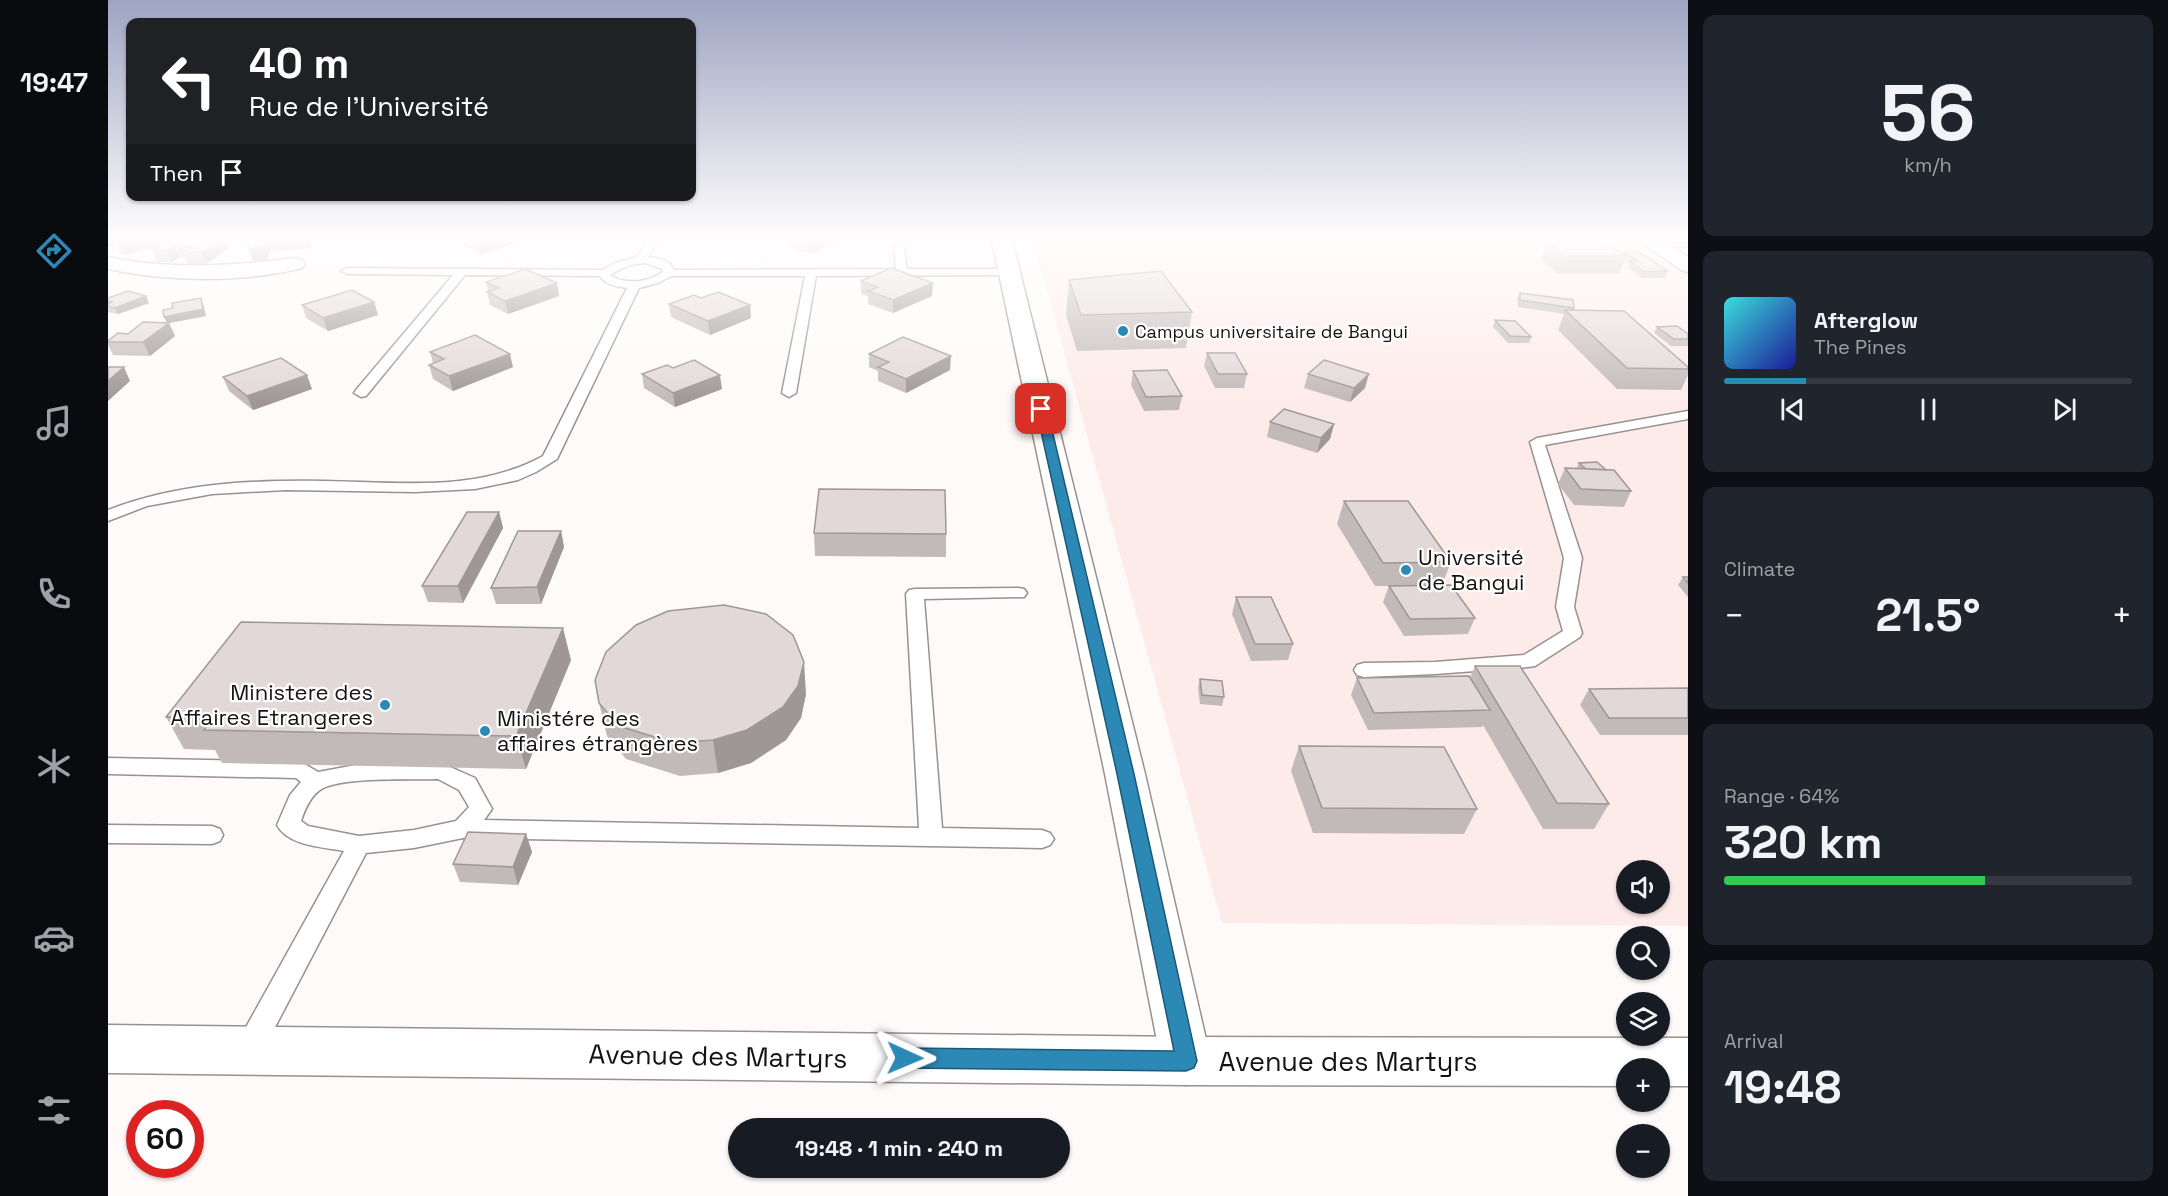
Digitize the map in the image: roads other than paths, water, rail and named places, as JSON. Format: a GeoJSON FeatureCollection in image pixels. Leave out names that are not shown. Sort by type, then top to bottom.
{"type":"FeatureCollection","features":[{"type":"Feature","properties":{"kind":"street"},"geometry":{"type":"LineString","coordinates":[[1015,292],[1125,774],[1186,1061]]}},
{"type":"Feature","properties":{"kind":"street","name":"Avenue des Martyrs"},"geometry":{"type":"LineString","coordinates":[[108,1049],[1186,1061],[1688,1062]]}},
{"type":"Feature","properties":{"kind":"lane"},"geometry":{"type":"LineString","coordinates":[[361,393],[445,292]]}},
{"type":"Feature","properties":{"kind":"lane"},"geometry":{"type":"LineString","coordinates":[[108,516],[131,505],[179,492],[255,487],[456,487],[493,483],[528,472],[549,459],[631,292]]}},
{"type":"Feature","properties":{"kind":"lane"},"geometry":{"type":"LineString","coordinates":[[789,393],[808,292]]}},
{"type":"Feature","properties":{"kind":"lane"},"geometry":{"type":"LineString","coordinates":[[1365,670],[1528,661],[1573,633],[1565,607],[1573,558],[1538,442],[1688,415]]}},
{"type":"Feature","properties":{"kind":"lane"},"geometry":{"type":"LineString","coordinates":[[931,836],[915,594],[1018,593]]}},
{"type":"Feature","properties":{"kind":"lane"},"geometry":{"type":"LineString","coordinates":[[108,766],[301,770],[315,781]]}},
{"type":"Feature","properties":{"kind":"lane"},"geometry":{"type":"LineString","coordinates":[[463,828],[481,808],[467,784],[441,771],[347,774],[315,781],[297,801],[288,825],[303,834],[359,845],[414,839],[463,828],[1042,839]]}},
{"type":"Feature","properties":{"kind":"lane"},"geometry":{"type":"LineString","coordinates":[[108,834],[212,835]]}},
{"type":"Feature","properties":{"kind":"lane"},"geometry":{"type":"LineString","coordinates":[[247,1051],[359,845]]}},
{"type":"Feature","properties":{"kind":"place","name":"Campus universitaire de Bangui"},"geometry":{"type":"Point","coordinates":[1123,331]}},
{"type":"Feature","properties":{"kind":"place","name":"Université de Bangui"},"geometry":{"type":"Point","coordinates":[1406,570]}},
{"type":"Feature","properties":{"kind":"place","name":"Ministere des Affaires Etrangeres"},"geometry":{"type":"Point","coordinates":[385,705]}},
{"type":"Feature","properties":{"kind":"place","name":"Ministére des affaires étrangères"},"geometry":{"type":"Point","coordinates":[485,731]}}]}
